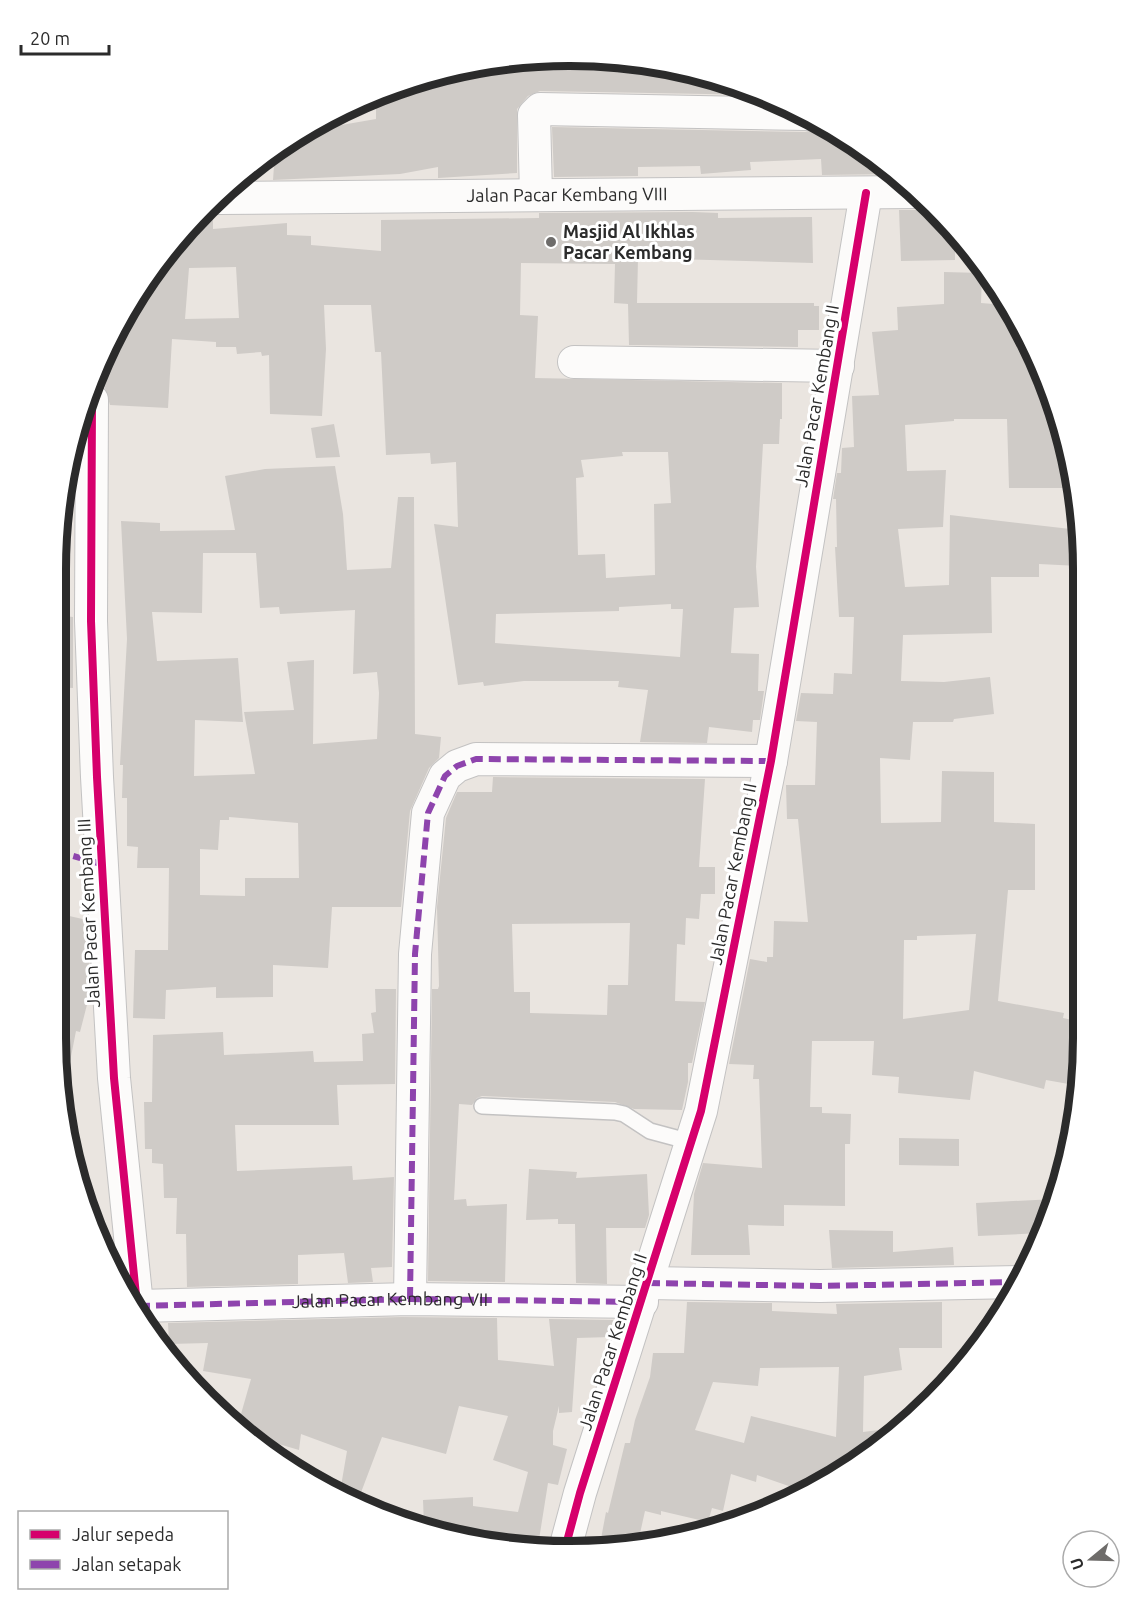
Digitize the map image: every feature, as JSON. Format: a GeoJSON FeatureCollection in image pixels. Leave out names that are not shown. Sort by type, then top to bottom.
{"type":"FeatureCollection","features":[{"type":"Feature","properties":{"kind":"street"},"geometry":{"type":"LineString","coordinates":[[536,194],[534,115],[540,109],[783,114]]}},
{"type":"Feature","properties":{"kind":"street","name":"Jalan Pacar Kembang VIII"},"geometry":{"type":"LineString","coordinates":[[230,198],[902,192]]}},
{"type":"Feature","properties":{"kind":"street","name":"Jalan Pacar Kembang II"},"geometry":{"type":"LineString","coordinates":[[567,1541],[580,1493],[701,1111],[771,761],[866,193]]}},
{"type":"Feature","properties":{"kind":"street"},"geometry":{"type":"LineString","coordinates":[[574,362],[838,366]]}},
{"type":"Feature","properties":{"kind":"street","name":"Jalan Pacar Kembang III"},"geometry":{"type":"LineString","coordinates":[[92,411],[91,621],[96,777],[114,1078],[136,1294]]}},
{"type":"Feature","properties":{"kind":"street"},"geometry":{"type":"LineString","coordinates":[[410,1299],[416,954],[428,813],[445,776],[457,766],[476,759],[771,761]]}},
{"type":"Feature","properties":{"kind":"street","name":"Jalan Pacar Kembang VII"},"geometry":{"type":"LineString","coordinates":[[146,1310],[410,1299],[1010,1282]]}},
{"type":"Feature","properties":{"kind":"lane"},"geometry":{"type":"LineString","coordinates":[[482,1106],[615,1112],[624,1114],[650,1131],[691,1142]]}},
{"type":"Feature","properties":{"kind":"building"},"geometry":{"type":"Polygon","coordinates":[[[570,66],[635,70],[700,83],[735,95],[540,91],[528,96],[517,109],[517,173],[438,178],[438,167],[400,174],[273,180],[274,162],[318,133],[329,127],[376,119],[376,104],[408,93],[471,76],[537,67],[570,66]]]}},
{"type":"Feature","properties":{"kind":"building"},"geometry":{"type":"Polygon","coordinates":[[[552,127],[805,132],[813,130],[849,151],[881,174],[822,175],[821,159],[750,162],[751,170],[701,174],[700,166],[638,167],[638,176],[554,177],[552,127]]]}},
{"type":"Feature","properties":{"kind":"building"},"geometry":{"type":"Polygon","coordinates":[[[920,208],[926,213],[955,246],[955,260],[901,261],[899,210],[920,208]]]}},
{"type":"Feature","properties":{"kind":"building"},"geometry":{"type":"Polygon","coordinates":[[[693,212],[718,213],[718,218],[812,217],[813,263],[638,258],[637,303],[814,303],[814,306],[819,306],[819,330],[798,330],[798,347],[629,345],[628,304],[614,303],[615,264],[521,263],[520,315],[538,316],[535,378],[782,383],[779,444],[763,444],[756,567],[759,607],[734,608],[731,653],[759,654],[758,691],[764,691],[760,720],[753,720],[752,732],[709,727],[707,743],[640,742],[648,690],[618,687],[619,681],[524,681],[484,686],[483,682],[458,685],[434,524],[458,527],[456,462],[431,464],[430,453],[386,455],[381,352],[375,352],[371,305],[324,305],[326,349],[322,416],[270,414],[269,355],[262,356],[261,352],[237,354],[236,347],[216,347],[216,342],[172,339],[168,408],[110,405],[103,381],[133,318],[170,263],[212,214],[213,229],[287,223],[287,235],[311,236],[311,245],[381,251],[381,220],[539,218],[539,213],[693,212]],[[236,267],[189,268],[185,319],[239,318],[236,267]],[[622,452],[623,456],[581,460],[584,477],[576,478],[578,555],[605,554],[606,578],[655,575],[654,504],[671,503],[668,452],[622,452]],[[671,604],[619,607],[619,611],[496,614],[495,643],[680,657],[683,609],[671,609],[671,604]]]}},
{"type":"Feature","properties":{"kind":"building"},"geometry":{"type":"Polygon","coordinates":[[[944,272],[976,273],[982,281],[981,303],[997,304],[1035,377],[1056,439],[1066,488],[1009,488],[1007,419],[954,419],[954,421],[905,425],[907,471],[946,470],[943,527],[898,529],[905,587],[949,585],[950,515],[1071,529],[1073,566],[1039,564],[1039,577],[991,577],[992,633],[903,635],[901,681],[944,682],[990,677],[994,714],[954,719],[953,722],[913,722],[910,760],[880,758],[881,823],[941,822],[942,771],[994,772],[994,822],[1035,824],[1035,890],[1008,890],[998,1001],[1064,1013],[1063,1018],[1073,1020],[1071,1084],[1046,1080],[1044,1089],[974,1071],[970,1100],[898,1093],[899,1077],[872,1075],[874,1041],[812,1041],[810,1107],[822,1107],[822,1113],[851,1114],[850,1144],[845,1144],[845,1206],[784,1205],[784,1226],[748,1225],[750,1255],[691,1255],[694,1194],[703,1163],[762,1168],[759,1079],[753,1079],[754,1065],[729,1064],[750,959],[767,962],[767,957],[773,957],[774,921],[808,922],[798,819],[787,819],[786,785],[815,785],[817,722],[796,721],[801,693],[833,694],[834,673],[852,674],[854,617],[839,617],[835,547],[837,547],[836,499],[833,499],[837,473],[841,473],[842,448],[854,447],[852,396],[879,395],[872,332],[898,330],[897,307],[944,304],[944,272]],[[976,934],[917,936],[917,940],[904,940],[903,1019],[969,1010],[976,934]]]}},
{"type":"Feature","properties":{"kind":"building"},"geometry":{"type":"Polygon","coordinates":[[[334,424],[340,457],[316,458],[311,428],[334,424]]]}},
{"type":"Feature","properties":{"kind":"building"},"geometry":{"type":"Polygon","coordinates":[[[335,466],[343,514],[347,570],[391,568],[398,497],[414,497],[415,734],[441,737],[439,758],[429,768],[410,811],[401,907],[332,907],[328,968],[273,965],[273,997],[216,998],[216,987],[166,990],[165,1019],[133,1018],[135,950],[168,950],[169,868],[137,868],[138,847],[127,846],[127,798],[122,798],[123,765],[120,765],[127,639],[121,521],[160,523],[160,531],[235,530],[225,476],[265,469],[335,466]],[[203,553],[202,613],[152,612],[157,661],[238,658],[243,722],[195,720],[194,776],[255,774],[244,712],[294,710],[287,662],[314,660],[313,744],[377,739],[379,693],[377,672],[353,674],[355,610],[280,614],[279,607],[260,608],[256,553],[203,553]],[[229,817],[229,820],[220,820],[218,850],[200,849],[200,895],[245,896],[245,878],[299,878],[298,823],[229,817]]]}},
{"type":"Feature","properties":{"kind":"building"},"geometry":{"type":"Polygon","coordinates":[[[66,616],[73,617],[73,688],[66,688],[66,616]]]}},
{"type":"Feature","properties":{"kind":"building"},"geometry":{"type":"Polygon","coordinates":[[[493,777],[705,779],[699,867],[715,867],[715,894],[701,894],[699,919],[686,918],[685,945],[677,944],[675,1001],[705,1002],[692,1063],[688,1063],[688,1082],[682,1110],[634,1109],[615,1102],[482,1096],[477,1098],[472,1105],[459,1104],[454,1200],[466,1199],[467,1206],[507,1204],[505,1282],[428,1281],[432,989],[438,989],[439,986],[437,907],[446,818],[457,792],[492,792],[493,777]],[[630,923],[512,924],[514,992],[530,992],[530,1013],[607,1015],[608,985],[628,985],[630,923]]]}},
{"type":"Feature","properties":{"kind":"building"},"geometry":{"type":"Polygon","coordinates":[[[66,915],[87,920],[91,989],[80,1032],[76,1031],[67,1075],[66,915]]]}},
{"type":"Feature","properties":{"kind":"building"},"geometry":{"type":"Polygon","coordinates":[[[375,989],[396,989],[395,1084],[337,1085],[339,1125],[235,1125],[237,1171],[352,1166],[353,1180],[394,1177],[392,1267],[371,1268],[373,1282],[348,1283],[344,1253],[298,1255],[298,1284],[187,1287],[186,1234],[176,1234],[177,1198],[164,1198],[163,1164],[152,1163],[152,1149],[145,1149],[144,1102],[152,1102],[153,1035],[223,1032],[224,1055],[313,1051],[314,1062],[363,1061],[362,1034],[374,1033],[371,1013],[376,1012],[375,989]]]}},
{"type":"Feature","properties":{"kind":"building"},"geometry":{"type":"Polygon","coordinates":[[[899,1138],[959,1139],[959,1166],[899,1165],[899,1138]]]}},
{"type":"Feature","properties":{"kind":"building"},"geometry":{"type":"Polygon","coordinates":[[[529,1169],[577,1172],[576,1178],[647,1174],[649,1215],[645,1228],[606,1228],[607,1284],[576,1283],[575,1224],[558,1224],[558,1219],[526,1220],[529,1169]]]}},
{"type":"Feature","properties":{"kind":"building"},"geometry":{"type":"Polygon","coordinates":[[[1046,1199],[1033,1233],[978,1236],[976,1203],[1046,1199]]]}},
{"type":"Feature","properties":{"kind":"building"},"geometry":{"type":"Polygon","coordinates":[[[829,1230],[893,1231],[893,1252],[953,1247],[954,1265],[832,1268],[829,1230]]]}},
{"type":"Feature","properties":{"kind":"building"},"geometry":{"type":"Polygon","coordinates":[[[687,1302],[772,1303],[772,1311],[837,1314],[836,1304],[942,1302],[942,1348],[899,1348],[902,1370],[864,1376],[863,1432],[885,1429],[849,1456],[794,1488],[757,1475],[756,1482],[731,1474],[723,1511],[712,1508],[708,1521],[661,1511],[661,1515],[645,1511],[639,1536],[601,1540],[625,1443],[630,1443],[635,1420],[650,1377],[653,1353],[684,1353],[687,1302]],[[839,1367],[760,1368],[758,1386],[713,1382],[695,1430],[744,1443],[751,1416],[836,1437],[839,1367]]]}},
{"type":"Feature","properties":{"kind":"building"},"geometry":{"type":"Polygon","coordinates":[[[402,1317],[497,1318],[498,1360],[554,1366],[549,1319],[615,1320],[610,1337],[577,1338],[572,1412],[559,1413],[559,1406],[553,1431],[553,1445],[567,1449],[558,1485],[548,1483],[539,1540],[471,1531],[424,1519],[423,1500],[473,1497],[473,1506],[518,1512],[528,1472],[493,1460],[508,1416],[459,1406],[446,1454],[382,1437],[360,1495],[341,1486],[347,1451],[301,1434],[299,1450],[269,1441],[263,1437],[240,1418],[251,1379],[203,1371],[208,1343],[170,1344],[168,1323],[402,1317]]]}},
{"type":"Feature","properties":{"kind":"marked path"},"geometry":{"type":"LineString","coordinates":[[410,1299],[415,954],[428,813],[445,776],[457,766],[476,759],[771,761]]}},
{"type":"Feature","properties":{"kind":"marked path"},"geometry":{"type":"LineString","coordinates":[[66,854],[101,864]]}},
{"type":"Feature","properties":{"kind":"marked path"},"geometry":{"type":"LineString","coordinates":[[648,1283],[820,1286],[1010,1282]]}},
{"type":"Feature","properties":{"kind":"marked path"},"geometry":{"type":"LineString","coordinates":[[144,1306],[410,1299],[642,1302]]}},
{"type":"Feature","properties":{"kind":"cycle path"},"geometry":{"type":"LineString","coordinates":[[567,1541],[580,1493],[701,1111],[771,761],[866,193]]}},
{"type":"Feature","properties":{"kind":"cycle path"},"geometry":{"type":"LineString","coordinates":[[92,411],[91,621],[97,777],[114,1078],[136,1293]]}},
{"type":"Feature","properties":{"kind":"place","name":"Masjid Al Ikhlas Pacar Kembang"},"geometry":{"type":"Point","coordinates":[551,242]}}]}
